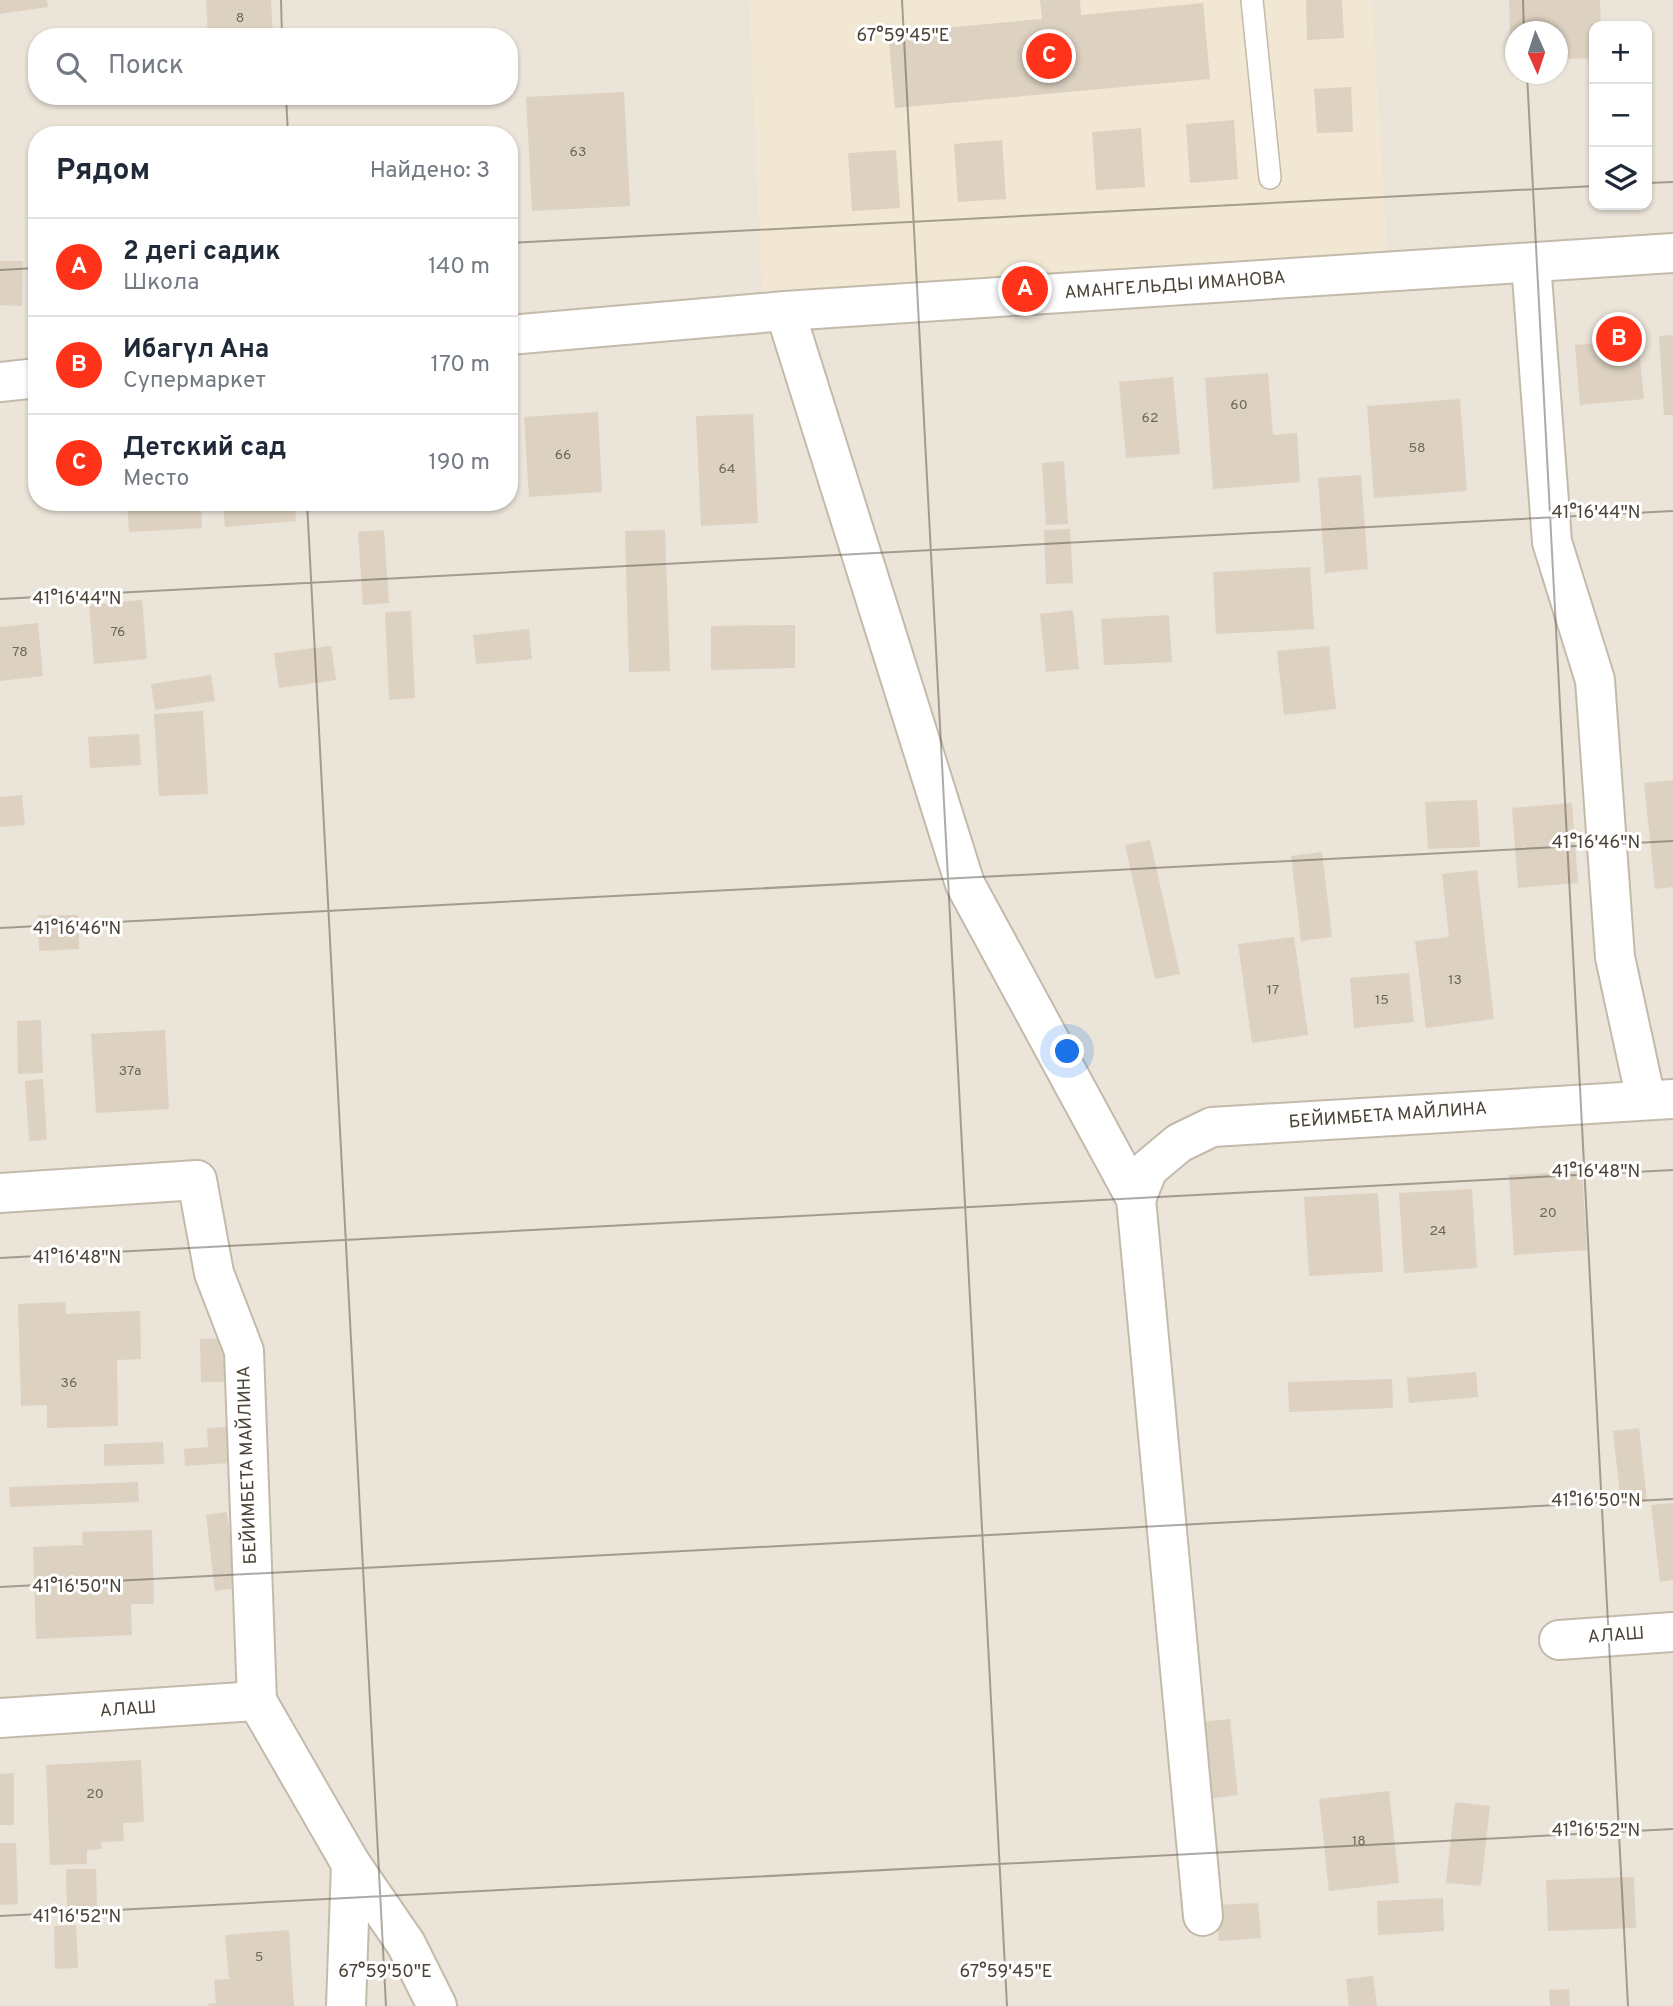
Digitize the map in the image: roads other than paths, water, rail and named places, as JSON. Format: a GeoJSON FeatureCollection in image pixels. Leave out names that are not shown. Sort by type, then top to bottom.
{"type":"FeatureCollection","features":[{"type":"Feature","properties":{"kind":"street","name":"АМАНГЕЛЬДЫ ИМАНОВА"},"geometry":{"type":"LineString","coordinates":[[518,334],[785,311],[1673,253]]}},
{"type":"Feature","properties":{"kind":"street"},"geometry":{"type":"LineString","coordinates":[[1531,263],[1552,542],[1595,680],[1615,957],[1659,1100]]}},
{"type":"Feature","properties":{"kind":"street"},"geometry":{"type":"LineString","coordinates":[[785,311],[965,884],[1136,1199],[1203,1916]]}},
{"type":"Feature","properties":{"kind":"street"},"geometry":{"type":"LineString","coordinates":[[0,382],[28,379]]}},
{"type":"Feature","properties":{"kind":"street","name":"БЕЙИМБЕТА МАЙЛИНА"},"geometry":{"type":"LineString","coordinates":[[1136,1199],[1148,1168],[1179,1143],[1212,1127],[1659,1100]]}},
{"type":"Feature","properties":{"kind":"street","name":"БЕЙИМБЕТА МАЙЛИНА"},"geometry":{"type":"LineString","coordinates":[[0,1193],[197,1180],[214,1273],[244,1351],[257,1701]]}},
{"type":"Feature","properties":{"kind":"street","name":"АЛАШ"},"geometry":{"type":"LineString","coordinates":[[1559,1640],[1673,1632]]}},
{"type":"Feature","properties":{"kind":"street"},"geometry":{"type":"LineString","coordinates":[[257,1701],[351,1864],[406,1944],[437,2006]]}},
{"type":"Feature","properties":{"kind":"street","name":"АЛАШ"},"geometry":{"type":"LineString","coordinates":[[0,1718],[257,1701]]}},
{"type":"Feature","properties":{"kind":"street"},"geometry":{"type":"LineString","coordinates":[[346,2006],[351,1864]]}},
{"type":"Feature","properties":{"kind":"lane"},"geometry":{"type":"LineString","coordinates":[[1252,0],[1270,178]]}},
{"type":"Feature","properties":{"kind":"place","name":"Детский сад"},"geometry":{"type":"Point","coordinates":[1049,56]}},
{"type":"Feature","properties":{"kind":"place","name":"2 дегі садик"},"geometry":{"type":"Point","coordinates":[1025,289]}},
{"type":"Feature","properties":{"kind":"place","name":"Ибагүл Ана"},"geometry":{"type":"Point","coordinates":[1619,339]}}]}
